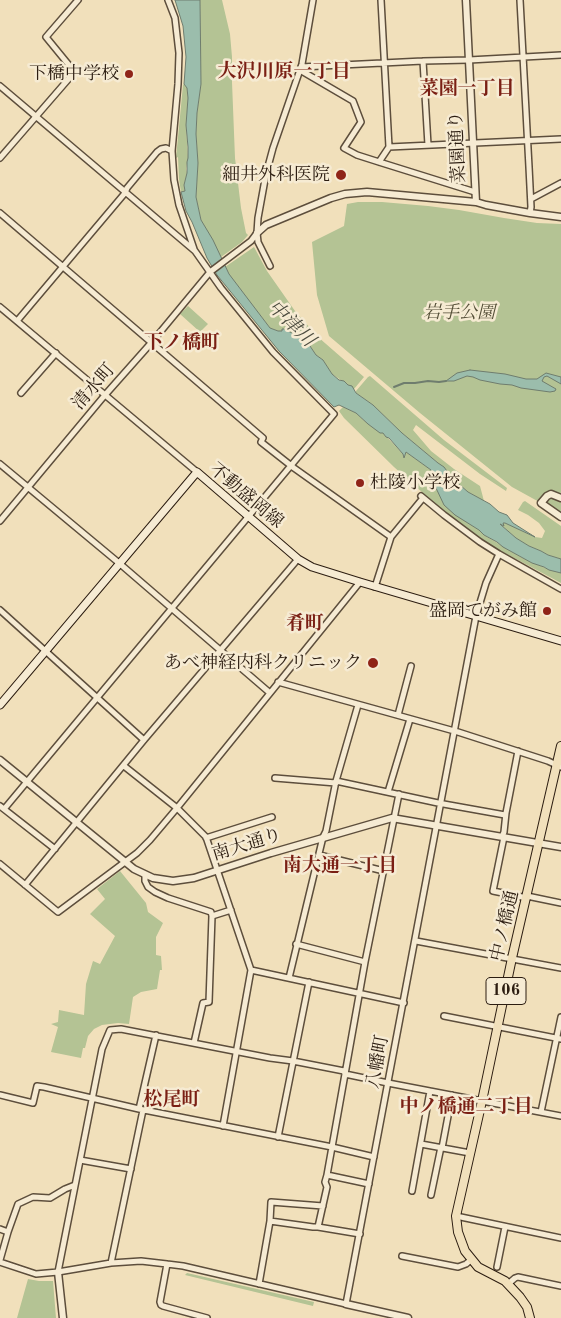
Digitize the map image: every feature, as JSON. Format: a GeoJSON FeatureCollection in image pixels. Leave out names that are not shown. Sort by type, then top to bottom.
{"type":"FeatureCollection","features":[{"type":"Feature","properties":{"kind":"highway","name":"中ノ橋通"},"geometry":{"type":"LineString","coordinates":[[530,1318],[527,1307],[508,1284],[478,1267],[464,1251],[458,1232],[456,1216],[512,958],[559,766],[561,746]]}},
{"type":"Feature","properties":{"kind":"main road","name":"不動盛岡線"},"geometry":{"type":"LineString","coordinates":[[0,705],[197,472],[298,559],[312,566],[375,587],[561,641]]}},
{"type":"Feature","properties":{"kind":"street"},"geometry":{"type":"LineString","coordinates":[[0,158],[72,75],[73,70],[46,37],[78,0]]}},
{"type":"Feature","properties":{"kind":"street"},"geometry":{"type":"LineString","coordinates":[[168,0],[175,18],[180,53],[172,151],[174,180],[179,204],[195,251]]}},
{"type":"Feature","properties":{"kind":"street"},"geometry":{"type":"LineString","coordinates":[[270,266],[258,242],[256,233],[266,174],[300,68],[313,0]]}},
{"type":"Feature","properties":{"kind":"street"},"geometry":{"type":"LineString","coordinates":[[379,162],[389,147],[381,0]]}},
{"type":"Feature","properties":{"kind":"street","name":"菜園通り"},"geometry":{"type":"LineString","coordinates":[[466,0],[476,202]]}},
{"type":"Feature","properties":{"kind":"street"},"geometry":{"type":"LineString","coordinates":[[520,0],[531,199],[530,213]]}},
{"type":"Feature","properties":{"kind":"street"},"geometry":{"type":"LineString","coordinates":[[300,68],[561,54]]}},
{"type":"Feature","properties":{"kind":"street"},"geometry":{"type":"LineString","coordinates":[[423,61],[428,145]]}},
{"type":"Feature","properties":{"kind":"street"},"geometry":{"type":"LineString","coordinates":[[300,68],[353,101],[361,122],[344,148],[356,155],[475,192]]}},
{"type":"Feature","properties":{"kind":"street"},"geometry":{"type":"LineString","coordinates":[[0,86],[195,251],[273,352],[334,414],[98,698],[27,782],[2,807],[55,849]]}},
{"type":"Feature","properties":{"kind":"street"},"geometry":{"type":"LineString","coordinates":[[389,147],[561,139]]}},
{"type":"Feature","properties":{"kind":"street"},"geometry":{"type":"LineString","coordinates":[[17,320],[125,193],[157,152],[166,148],[172,151]]}},
{"type":"Feature","properties":{"kind":"street"},"geometry":{"type":"LineString","coordinates":[[531,199],[561,183]]}},
{"type":"Feature","properties":{"kind":"street"},"geometry":{"type":"LineString","coordinates":[[256,233],[266,225],[331,198],[349,194],[376,192],[476,202],[561,217]]}},
{"type":"Feature","properties":{"kind":"street"},"geometry":{"type":"LineString","coordinates":[[0,213],[263,438],[261,442],[291,466],[391,537]]}},
{"type":"Feature","properties":{"kind":"street","name":"清水町"},"geometry":{"type":"LineString","coordinates":[[0,522],[211,271],[251,241],[256,233]]}},
{"type":"Feature","properties":{"kind":"street"},"geometry":{"type":"LineString","coordinates":[[0,306],[197,472]]}},
{"type":"Feature","properties":{"kind":"street"},"geometry":{"type":"LineString","coordinates":[[21,393],[56,353]]}},
{"type":"Feature","properties":{"kind":"street"},"geometry":{"type":"LineString","coordinates":[[0,464],[270,693]]}},
{"type":"Feature","properties":{"kind":"street"},"geometry":{"type":"LineString","coordinates":[[561,498],[551,494],[541,504],[561,517]]}},
{"type":"Feature","properties":{"kind":"street"},"geometry":{"type":"LineString","coordinates":[[375,587],[391,537],[422,497],[462,530],[561,589]]}},
{"type":"Feature","properties":{"kind":"street","name":"八幡町"},"geometry":{"type":"LineString","coordinates":[[346,1304],[476,616],[486,583],[500,554]]}},
{"type":"Feature","properties":{"kind":"street"},"geometry":{"type":"LineString","coordinates":[[25,885],[144,740],[298,559]]}},
{"type":"Feature","properties":{"kind":"street"},"geometry":{"type":"LineString","coordinates":[[0,864],[58,912],[137,852],[150,840],[177,808],[360,582]]}},
{"type":"Feature","properties":{"kind":"street"},"geometry":{"type":"LineString","coordinates":[[0,610],[144,740]]}},
{"type":"Feature","properties":{"kind":"street"},"geometry":{"type":"LineString","coordinates":[[398,715],[411,666]]}},
{"type":"Feature","properties":{"kind":"street"},"geometry":{"type":"LineString","coordinates":[[278,682],[410,718],[548,760],[559,766]]}},
{"type":"Feature","properties":{"kind":"street"},"geometry":{"type":"LineString","coordinates":[[288,978],[326,831],[336,782],[358,705]]}},
{"type":"Feature","properties":{"kind":"street"},"geometry":{"type":"LineString","coordinates":[[388,792],[410,718]]}},
{"type":"Feature","properties":{"kind":"street"},"geometry":{"type":"LineString","coordinates":[[518,751],[505,815],[504,832],[493,891],[561,903]]}},
{"type":"Feature","properties":{"kind":"street","name":"南大通り"},"geometry":{"type":"LineString","coordinates":[[0,760],[134,869],[153,878],[173,881],[194,878],[323,837],[394,818],[561,847]]}},
{"type":"Feature","properties":{"kind":"street"},"geometry":{"type":"LineString","coordinates":[[124,766],[177,808],[206,838],[251,970],[223,1126]]}},
{"type":"Feature","properties":{"kind":"street"},"geometry":{"type":"LineString","coordinates":[[275,778],[336,782],[505,815]]}},
{"type":"Feature","properties":{"kind":"street"},"geometry":{"type":"LineString","coordinates":[[318,1226],[327,1187],[325,1182],[399,794]]}},
{"type":"Feature","properties":{"kind":"street"},"geometry":{"type":"LineString","coordinates":[[206,838],[272,817]]}},
{"type":"Feature","properties":{"kind":"street"},"geometry":{"type":"LineString","coordinates":[[319,855],[384,872]]}},
{"type":"Feature","properties":{"kind":"street"},"geometry":{"type":"LineString","coordinates":[[145,875],[148,887],[155,892],[211,912],[209,1002],[203,1003],[194,1043]]}},
{"type":"Feature","properties":{"kind":"street"},"geometry":{"type":"LineString","coordinates":[[212,916],[231,910]]}},
{"type":"Feature","properties":{"kind":"street"},"geometry":{"type":"LineString","coordinates":[[416,941],[561,968]]}},
{"type":"Feature","properties":{"kind":"street"},"geometry":{"type":"LineString","coordinates":[[296,944],[366,962]]}},
{"type":"Feature","properties":{"kind":"street"},"geometry":{"type":"LineString","coordinates":[[251,970],[404,1003]]}},
{"type":"Feature","properties":{"kind":"street"},"geometry":{"type":"LineString","coordinates":[[278,1137],[309,982]]}},
{"type":"Feature","properties":{"kind":"street"},"geometry":{"type":"LineString","coordinates":[[444,1016],[559,1038]]}},
{"type":"Feature","properties":{"kind":"street"},"geometry":{"type":"LineString","coordinates":[[541,1112],[559,1038],[561,1017]]}},
{"type":"Feature","properties":{"kind":"street"},"geometry":{"type":"LineString","coordinates":[[63,1318],[58,1272],[102,1050],[110,1030],[121,1028],[344,1071],[346,1074],[388,1083],[561,1116]]}},
{"type":"Feature","properties":{"kind":"street"},"geometry":{"type":"LineString","coordinates":[[111,1263],[156,1035]]}},
{"type":"Feature","properties":{"kind":"street"},"geometry":{"type":"LineString","coordinates":[[0,1095],[33,1103],[37,1086],[374,1157]]}},
{"type":"Feature","properties":{"kind":"street"},"geometry":{"type":"LineString","coordinates":[[412,1191],[430,1091]]}},
{"type":"Feature","properties":{"kind":"street"},"geometry":{"type":"LineString","coordinates":[[431,1195],[452,1095]]}},
{"type":"Feature","properties":{"kind":"street"},"geometry":{"type":"LineString","coordinates":[[421,1144],[470,1153]]}},
{"type":"Feature","properties":{"kind":"street"},"geometry":{"type":"LineString","coordinates":[[80,1160],[130,1169]]}},
{"type":"Feature","properties":{"kind":"street"},"geometry":{"type":"LineString","coordinates":[[327,1175],[369,1184]]}},
{"type":"Feature","properties":{"kind":"street"},"geometry":{"type":"LineString","coordinates":[[75,1185],[50,1198],[33,1197],[18,1204],[0,1261],[36,1274],[111,1263],[141,1261],[183,1266],[408,1318]]}},
{"type":"Feature","properties":{"kind":"street"},"geometry":{"type":"LineString","coordinates":[[258,1284],[270,1221],[271,1202],[322,1206]]}},
{"type":"Feature","properties":{"kind":"street"},"geometry":{"type":"LineString","coordinates":[[456,1216],[561,1238]]}},
{"type":"Feature","properties":{"kind":"street"},"geometry":{"type":"LineString","coordinates":[[270,1221],[313,1227],[318,1226],[360,1234]]}},
{"type":"Feature","properties":{"kind":"street"},"geometry":{"type":"LineString","coordinates":[[497,1267],[505,1227]]}},
{"type":"Feature","properties":{"kind":"street"},"geometry":{"type":"LineString","coordinates":[[0,1229],[8,1232]]}},
{"type":"Feature","properties":{"kind":"street"},"geometry":{"type":"LineString","coordinates":[[402,1256],[458,1267],[472,1259]]}},
{"type":"Feature","properties":{"kind":"street"},"geometry":{"type":"LineString","coordinates":[[167,1264],[160,1305],[207,1318]]}},
{"type":"Feature","properties":{"kind":"street"},"geometry":{"type":"LineString","coordinates":[[508,1284],[518,1277],[561,1286]]}},
{"type":"Feature","properties":{"kind":"green space"},"geometry":{"type":"Polygon","coordinates":[[[200,0],[222,0],[230,34],[235,158],[241,208],[248,235],[242,242],[221,257],[201,220],[196,197],[198,163],[196,134],[201,83],[200,0]]]}},
{"type":"Feature","properties":{"kind":"green space"},"geometry":{"type":"Polygon","coordinates":[[[184,84],[187,88],[188,98],[186,125],[188,158],[184,185],[185,191],[181,192],[178,157],[176,158],[184,84]]]}},
{"type":"Feature","properties":{"kind":"green space","name":"岩手公園"},"geometry":{"type":"Polygon","coordinates":[[[358,202],[428,206],[537,223],[561,224],[561,514],[512,487],[329,336],[317,295],[312,242],[344,226],[347,204],[358,202]]]}},
{"type":"Feature","properties":{"kind":"green space"},"geometry":{"type":"Polygon","coordinates":[[[254,247],[267,271],[295,311],[318,337],[364,377],[354,389],[332,374],[307,341],[286,331],[270,328],[231,278],[225,267],[254,247]]]}},
{"type":"Feature","properties":{"kind":"green space"},"geometry":{"type":"Polygon","coordinates":[[[188,306],[208,324],[200,332],[180,314],[188,306]]]}},
{"type":"Feature","properties":{"kind":"green space"},"geometry":{"type":"Polygon","coordinates":[[[370,376],[444,440],[507,488],[506,491],[480,474],[416,425],[413,430],[431,451],[480,486],[484,501],[468,492],[373,405],[356,393],[370,376]]]}},
{"type":"Feature","properties":{"kind":"green space"},"geometry":{"type":"Polygon","coordinates":[[[343,407],[356,413],[368,424],[383,433],[403,454],[404,458],[406,452],[431,470],[438,491],[465,520],[484,535],[521,557],[561,573],[561,583],[490,545],[442,510],[394,467],[344,418],[339,411],[343,407]]]}},
{"type":"Feature","properties":{"kind":"green space"},"geometry":{"type":"Polygon","coordinates":[[[525,501],[561,526],[561,559],[529,546],[516,538],[499,523],[505,522],[535,537],[542,538],[545,531],[539,523],[518,510],[525,501]]]}},
{"type":"Feature","properties":{"kind":"green space"},"geometry":{"type":"Polygon","coordinates":[[[120,871],[146,903],[148,912],[163,923],[156,937],[156,955],[161,956],[162,970],[160,970],[157,989],[141,992],[133,997],[129,1024],[102,1025],[94,1029],[88,1036],[81,1058],[51,1052],[58,1027],[51,1024],[58,1022],[59,1010],[84,1015],[86,984],[93,961],[100,964],[115,936],[90,914],[105,899],[97,889],[120,871]]]}},
{"type":"Feature","properties":{"kind":"green space"},"geometry":{"type":"Polygon","coordinates":[[[187,1273],[314,1302],[313,1306],[185,1275],[187,1273]]]}},
{"type":"Feature","properties":{"kind":"green space"},"geometry":{"type":"Polygon","coordinates":[[[28,1279],[53,1281],[56,1318],[17,1318],[28,1279]]]}},
{"type":"Feature","properties":{"kind":"shaded area","name":"中津川"},"geometry":{"type":"Polygon","coordinates":[[[175,0],[200,0],[201,84],[196,134],[198,163],[196,197],[201,220],[229,274],[270,328],[278,331],[284,329],[306,340],[332,374],[339,380],[352,386],[356,393],[373,405],[402,433],[444,467],[452,478],[468,492],[507,515],[513,523],[535,537],[505,523],[503,523],[504,526],[500,524],[516,538],[548,555],[561,559],[561,573],[532,563],[503,547],[455,515],[444,505],[436,488],[431,470],[406,452],[404,458],[403,454],[389,438],[368,424],[356,413],[339,405],[334,407],[279,351],[217,275],[207,258],[186,211],[181,192],[185,191],[184,185],[187,173],[188,147],[186,125],[188,98],[187,88],[184,84],[186,57],[183,26],[175,0]]]}},
{"type":"Feature","properties":{"kind":"shaded area"},"geometry":{"type":"Polygon","coordinates":[[[470,370],[505,374],[526,379],[537,379],[546,373],[561,377],[561,384],[547,376],[544,377],[542,381],[556,389],[550,392],[500,384],[467,376],[454,381],[446,381],[457,373],[470,370]]]}},
{"type":"Feature","properties":{"kind":"waterway"},"geometry":{"type":"LineString","coordinates":[[394,387],[404,383],[446,381]]}},
{"type":"Feature","properties":{"kind":"place","name":"下橋中学校"},"geometry":{"type":"Point","coordinates":[129,74]}},
{"type":"Feature","properties":{"kind":"place","name":"細井外科医院"},"geometry":{"type":"Point","coordinates":[341,175]}},
{"type":"Feature","properties":{"kind":"place","name":"杜陵小学校"},"geometry":{"type":"Point","coordinates":[360,483]}},
{"type":"Feature","properties":{"kind":"place","name":"盛岡てがみ館"},"geometry":{"type":"Point","coordinates":[547,611]}},
{"type":"Feature","properties":{"kind":"place","name":"あべ神経内科クリニック"},"geometry":{"type":"Point","coordinates":[373,663]}},
{"type":"Feature","properties":{"kind":"district","name":"大沢川原一丁目"},"geometry":{"type":"Point","coordinates":[284,72]}},
{"type":"Feature","properties":{"kind":"district","name":"菜園一丁目"},"geometry":{"type":"Point","coordinates":[467,89]}},
{"type":"Feature","properties":{"kind":"district","name":"下ノ橋町"},"geometry":{"type":"Point","coordinates":[182,343]}},
{"type":"Feature","properties":{"kind":"district","name":"肴町"},"geometry":{"type":"Point","coordinates":[305,624]}},
{"type":"Feature","properties":{"kind":"district","name":"南大通一丁目"},"geometry":{"type":"Point","coordinates":[340,866]}},
{"type":"Feature","properties":{"kind":"district","name":"松尾町"},"geometry":{"type":"Point","coordinates":[172,1100]}},
{"type":"Feature","properties":{"kind":"district","name":"中ノ橋通二丁目"},"geometry":{"type":"Point","coordinates":[466,1107]}}]}
